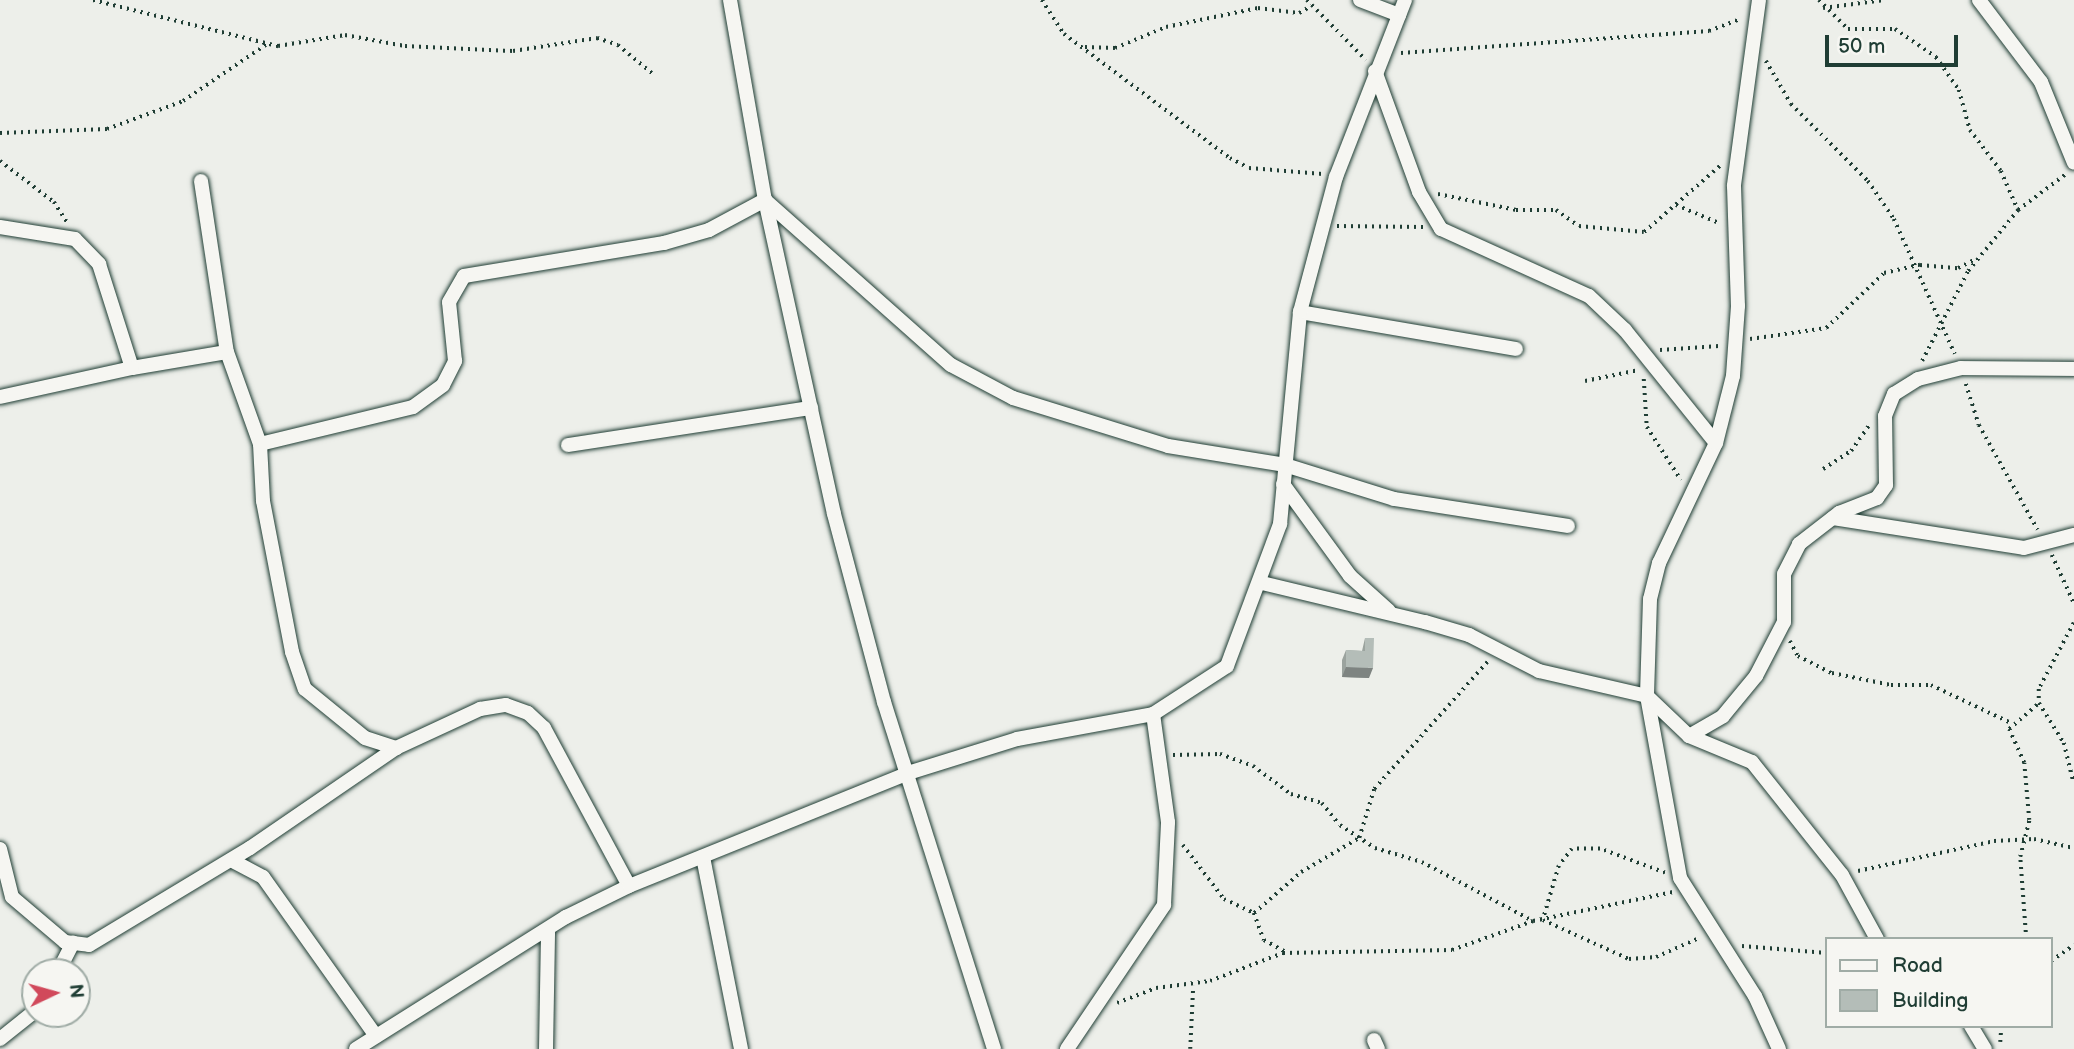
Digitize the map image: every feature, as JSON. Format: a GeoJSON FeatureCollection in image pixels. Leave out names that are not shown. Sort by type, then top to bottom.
{"type":"FeatureCollection","features":[{"type":"Feature","properties":{"kind":"street"},"geometry":{"type":"LineString","coordinates":[[730,0],[765,200],[811,408],[880,688],[994,1049]]}},
{"type":"Feature","properties":{"kind":"street"},"geometry":{"type":"LineString","coordinates":[[1360,0],[1399,15]]}},
{"type":"Feature","properties":{"kind":"street"},"geometry":{"type":"LineString","coordinates":[[356,1049],[548,929],[629,886],[908,773],[1017,739],[1153,714],[1227,666],[1262,583],[1280,524],[1300,313],[1336,177],[1375,71],[1405,0]]}},
{"type":"Feature","properties":{"kind":"street"},"geometry":{"type":"LineString","coordinates":[[1759,0],[1732,230],[1737,344],[1716,443],[1692,494],[1650,599],[1647,696],[1683,883],[1715,938],[1755,996],[1779,1049]]}},
{"type":"Feature","properties":{"kind":"street"},"geometry":{"type":"LineString","coordinates":[[1979,0],[2040,82],[2074,163]]}},
{"type":"Feature","properties":{"kind":"street"},"geometry":{"type":"LineString","coordinates":[[1375,71],[1419,192],[1441,229],[1589,296],[1641,352],[1716,443]]}},
{"type":"Feature","properties":{"kind":"street"},"geometry":{"type":"LineString","coordinates":[[201,181],[227,352],[260,444],[263,501],[292,652],[305,689],[365,738],[396,748]]}},
{"type":"Feature","properties":{"kind":"street"},"geometry":{"type":"LineString","coordinates":[[260,444],[413,407],[443,385],[455,361],[450,302],[464,276],[664,243],[709,230],[765,200]]}},
{"type":"Feature","properties":{"kind":"street"},"geometry":{"type":"LineString","coordinates":[[765,200],[951,365],[984,384],[1168,446],[1285,465],[1394,499],[1568,526]]}},
{"type":"Feature","properties":{"kind":"street"},"geometry":{"type":"LineString","coordinates":[[0,227],[75,239],[99,264],[132,368]]}},
{"type":"Feature","properties":{"kind":"street"},"geometry":{"type":"LineString","coordinates":[[1300,313],[1516,349]]}},
{"type":"Feature","properties":{"kind":"street"},"geometry":{"type":"LineString","coordinates":[[0,397],[132,368],[227,352]]}},
{"type":"Feature","properties":{"kind":"street"},"geometry":{"type":"LineString","coordinates":[[1689,736],[1732,706],[1756,676],[1784,622],[1784,574],[1799,544],[1833,518],[1877,498],[1885,485],[1885,416],[1894,394],[1918,379],[1961,368],[2074,369]]}},
{"type":"Feature","properties":{"kind":"street"},"geometry":{"type":"LineString","coordinates":[[568,445],[811,408]]}},
{"type":"Feature","properties":{"kind":"street"},"geometry":{"type":"LineString","coordinates":[[1283,484],[1350,576],[1390,612]]}},
{"type":"Feature","properties":{"kind":"street"},"geometry":{"type":"LineString","coordinates":[[1833,518],[1975,544],[2045,543],[2074,535]]}},
{"type":"Feature","properties":{"kind":"street"},"geometry":{"type":"LineString","coordinates":[[1262,583],[1390,612],[1497,651],[1539,671],[1647,696],[1689,736],[1752,762],[1842,875],[1876,937]]}},
{"type":"Feature","properties":{"kind":"street"},"geometry":{"type":"LineString","coordinates":[[0,849],[12,897],[73,943],[110,936],[231,860],[396,748],[480,709],[506,705],[528,713],[544,728],[629,886]]}},
{"type":"Feature","properties":{"kind":"street"},"geometry":{"type":"LineString","coordinates":[[1067,1049],[1164,905],[1168,822],[1161,755],[1153,714]]}},
{"type":"Feature","properties":{"kind":"street"},"geometry":{"type":"LineString","coordinates":[[703,858],[741,1049]]}},
{"type":"Feature","properties":{"kind":"street"},"geometry":{"type":"LineString","coordinates":[[231,860],[263,877],[376,1036]]}},
{"type":"Feature","properties":{"kind":"street"},"geometry":{"type":"LineString","coordinates":[[546,1049],[548,929]]}},
{"type":"Feature","properties":{"kind":"street"},"geometry":{"type":"LineString","coordinates":[[65,958],[73,943]]}},
{"type":"Feature","properties":{"kind":"street"},"geometry":{"type":"LineString","coordinates":[[0,1039],[21,1022]]}},
{"type":"Feature","properties":{"kind":"street"},"geometry":{"type":"LineString","coordinates":[[1972,1028],[1985,1049]]}},
{"type":"Feature","properties":{"kind":"path"},"geometry":{"type":"LineString","coordinates":[[93,0],[267,44],[345,35],[405,46],[513,51],[597,38],[618,45],[652,73]]}},
{"type":"Feature","properties":{"kind":"path"},"geometry":{"type":"LineString","coordinates":[[1042,0],[1056,27],[1230,158],[1249,167],[1336,177]]}},
{"type":"Feature","properties":{"kind":"path"},"geometry":{"type":"LineString","coordinates":[[1307,0],[1347,36],[1375,71]]}},
{"type":"Feature","properties":{"kind":"path"},"geometry":{"type":"LineString","coordinates":[[1819,0],[1824,8],[1848,29],[1883,27],[1910,35],[1936,57],[1959,90],[1970,130],[2001,171],[2018,210]]}},
{"type":"Feature","properties":{"kind":"path"},"geometry":{"type":"LineString","coordinates":[[1824,8],[1884,0]]}},
{"type":"Feature","properties":{"kind":"path"},"geometry":{"type":"LineString","coordinates":[[1083,47],[1115,48],[1166,27],[1258,8],[1299,13],[1311,6]]}},
{"type":"Feature","properties":{"kind":"path"},"geometry":{"type":"LineString","coordinates":[[1381,56],[1709,32],[1747,13]]}},
{"type":"Feature","properties":{"kind":"path"},"geometry":{"type":"LineString","coordinates":[[1755,41],[1791,104],[1868,181],[1920,265],[1961,368],[1979,425],[2045,543],[2074,603]]}},
{"type":"Feature","properties":{"kind":"path"},"geometry":{"type":"LineString","coordinates":[[0,133],[107,129],[183,101],[267,44]]}},
{"type":"Feature","properties":{"kind":"path"},"geometry":{"type":"LineString","coordinates":[[1419,192],[1516,210],[1556,210],[1579,226],[1625,233],[1652,229],[1740,146]]}},
{"type":"Feature","properties":{"kind":"path"},"geometry":{"type":"LineString","coordinates":[[0,161],[58,206],[75,239]]}},
{"type":"Feature","properties":{"kind":"path"},"geometry":{"type":"LineString","coordinates":[[1942,321],[1978,258],[2018,210],[2055,178],[2074,172]]}},
{"type":"Feature","properties":{"kind":"path"},"geometry":{"type":"LineString","coordinates":[[1676,205],[1732,230]]}},
{"type":"Feature","properties":{"kind":"path"},"geometry":{"type":"LineString","coordinates":[[1324,227],[1441,229]]}},
{"type":"Feature","properties":{"kind":"path"},"geometry":{"type":"LineString","coordinates":[[1641,352],[1737,344],[1826,328],[1875,277],[1920,265],[1958,268],[1978,258]]}},
{"type":"Feature","properties":{"kind":"path"},"geometry":{"type":"LineString","coordinates":[[1585,381],[1644,369],[1647,427],[1692,494]]}},
{"type":"Feature","properties":{"kind":"path"},"geometry":{"type":"LineString","coordinates":[[1784,622],[1803,660],[1859,680],[1931,685],[2011,723],[2024,763],[2026,838],[2020,857],[2026,937]]}},
{"type":"Feature","properties":{"kind":"path"},"geometry":{"type":"LineString","coordinates":[[2074,623],[2039,689],[2039,703],[2064,743],[2074,784]]}},
{"type":"Feature","properties":{"kind":"path"},"geometry":{"type":"LineString","coordinates":[[1254,913],[1301,872],[1359,838],[1374,789],[1497,651]]}},
{"type":"Feature","properties":{"kind":"path"},"geometry":{"type":"LineString","coordinates":[[2011,723],[2039,703]]}},
{"type":"Feature","properties":{"kind":"path"},"geometry":{"type":"LineString","coordinates":[[1161,755],[1241,761],[1291,794],[1322,803],[1359,838],[1422,862],[1533,921]]}},
{"type":"Feature","properties":{"kind":"path"},"geometry":{"type":"LineString","coordinates":[[1168,822],[1208,883],[1224,900],[1254,913],[1264,940],[1288,953]]}},
{"type":"Feature","properties":{"kind":"path"},"geometry":{"type":"LineString","coordinates":[[1842,875],[2026,838],[2074,848]]}},
{"type":"Feature","properties":{"kind":"path"},"geometry":{"type":"LineString","coordinates":[[1543,920],[1559,866],[1572,849],[1600,849],[1683,883]]}},
{"type":"Feature","properties":{"kind":"path"},"geometry":{"type":"LineString","coordinates":[[1094,1010],[1156,988],[1192,986],[1288,953],[1422,955],[1533,921],[1683,883]]}},
{"type":"Feature","properties":{"kind":"path"},"geometry":{"type":"LineString","coordinates":[[1543,920],[1629,960],[1656,957],[1715,938],[1826,953]]}},
{"type":"Feature","properties":{"kind":"path"},"geometry":{"type":"LineString","coordinates":[[2053,960],[2074,944]]}},
{"type":"Feature","properties":{"kind":"path"},"geometry":{"type":"LineString","coordinates":[[1190,1049],[1192,986]]}},
{"type":"Feature","properties":{"kind":"path"},"geometry":{"type":"LineString","coordinates":[[1999,1049],[2001,1028]]}},
{"type":"Feature","properties":{"kind":"building"},"geometry":{"type":"Polygon","coordinates":[[[1365,638],[1374,638],[1373,668],[1346,667],[1346,650],[1365,651],[1365,638]]]}}]}
